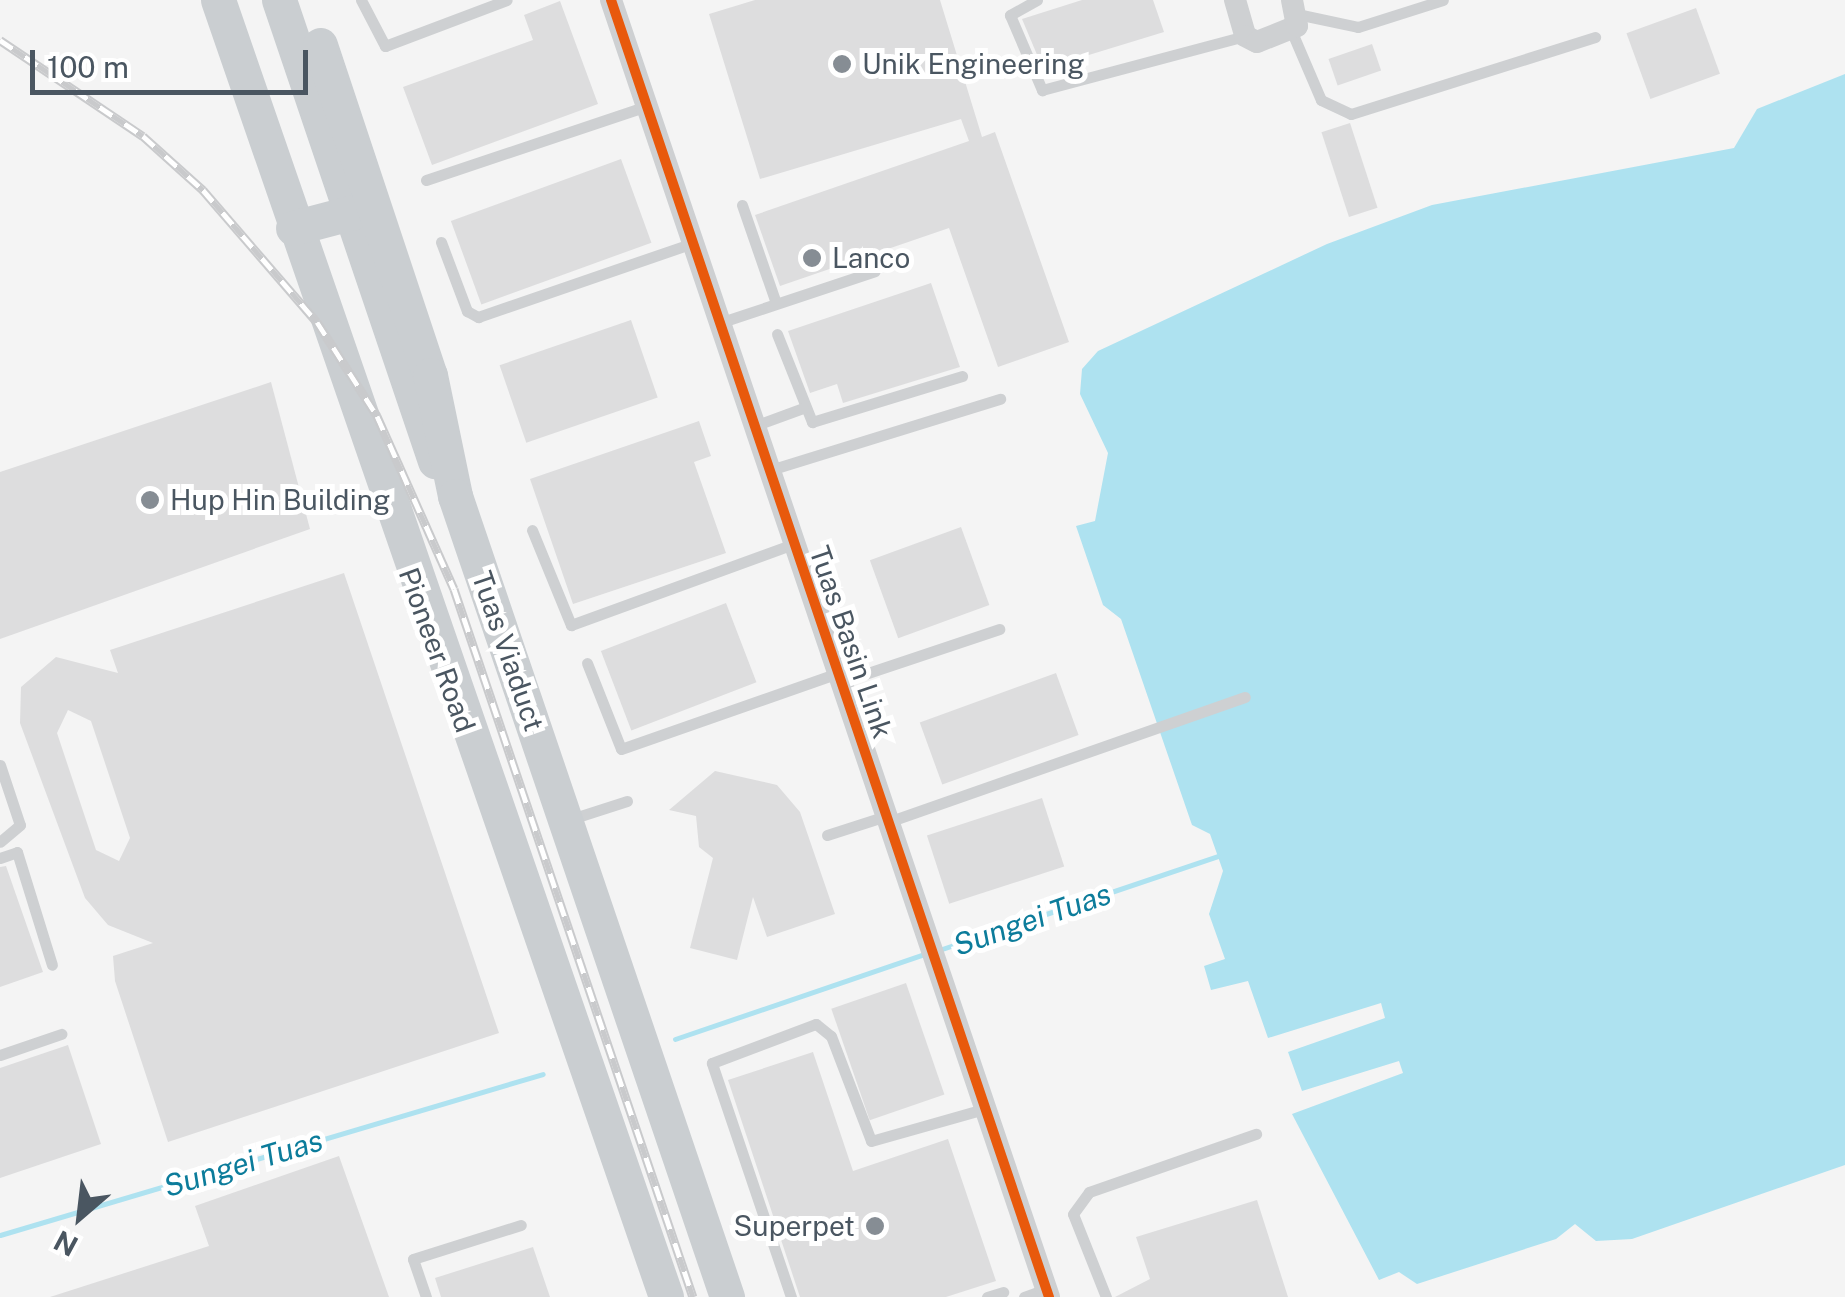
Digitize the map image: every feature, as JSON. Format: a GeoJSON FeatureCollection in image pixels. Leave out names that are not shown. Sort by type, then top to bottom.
{"type":"FeatureCollection","features":[{"type":"Feature","properties":{"kind":"main road","name":"Pioneer Road"},"geometry":{"type":"LineString","coordinates":[[218,0],[293,228],[666,1297]]}},
{"type":"Feature","properties":{"kind":"main road","name":"Pioneer Road"},"geometry":{"type":"LineString","coordinates":[[279,0],[354,212],[714,1297]]}},
{"type":"Feature","properties":{"kind":"main road","name":"Tuas Viaduct"},"geometry":{"type":"LineString","coordinates":[[304,0],[430,376],[455,496],[727,1297]]}},
{"type":"Feature","properties":{"kind":"main road"},"geometry":{"type":"LineString","coordinates":[[293,228],[354,212]]}},
{"type":"Feature","properties":{"kind":"street","name":"Tuas Basin Link"},"geometry":{"type":"LineString","coordinates":[[611,0],[984,1108],[1040,1294]]}},
{"type":"Feature","properties":{"kind":"street"},"geometry":{"type":"LineString","coordinates":[[1235,0],[1245,36],[1258,42],[1294,15]]}},
{"type":"Feature","properties":{"kind":"lane"},"geometry":{"type":"LineString","coordinates":[[361,0],[385,46],[507,0]]}},
{"type":"Feature","properties":{"kind":"lane"},"geometry":{"type":"LineString","coordinates":[[1037,0],[1010,15],[1042,90],[1245,36]]}},
{"type":"Feature","properties":{"kind":"lane"},"geometry":{"type":"LineString","coordinates":[[1443,0],[1358,27],[1294,15],[1321,100],[1351,114],[1595,37]]}},
{"type":"Feature","properties":{"kind":"lane"},"geometry":{"type":"LineString","coordinates":[[426,180],[646,106]]}},
{"type":"Feature","properties":{"kind":"lane"},"geometry":{"type":"LineString","coordinates":[[742,204],[776,304]]}},
{"type":"Feature","properties":{"kind":"lane"},"geometry":{"type":"LineString","coordinates":[[440,242],[467,311],[478,318],[693,244]]}},
{"type":"Feature","properties":{"kind":"lane"},"geometry":{"type":"LineString","coordinates":[[720,323],[874,271]]}},
{"type":"Feature","properties":{"kind":"lane"},"geometry":{"type":"LineString","coordinates":[[777,334],[804,408],[816,422],[962,376]]}},
{"type":"Feature","properties":{"kind":"lane"},"geometry":{"type":"LineString","coordinates":[[769,471],[1000,399]]}},
{"type":"Feature","properties":{"kind":"lane"},"geometry":{"type":"LineString","coordinates":[[754,426],[804,408]]}},
{"type":"Feature","properties":{"kind":"lane"},"geometry":{"type":"LineString","coordinates":[[532,530],[571,625],[794,544]]}},
{"type":"Feature","properties":{"kind":"lane"},"geometry":{"type":"LineString","coordinates":[[587,664],[621,749],[999,629]]}},
{"type":"Feature","properties":{"kind":"lane"},"geometry":{"type":"LineString","coordinates":[[828,835],[887,819],[1245,697]]}},
{"type":"Feature","properties":{"kind":"lane"},"geometry":{"type":"LineString","coordinates":[[0,765],[20,825],[0,842]]}},
{"type":"Feature","properties":{"kind":"lane"},"geometry":{"type":"LineString","coordinates":[[555,825],[627,801]]}},
{"type":"Feature","properties":{"kind":"lane"},"geometry":{"type":"LineString","coordinates":[[0,858],[17,852],[52,965]]}},
{"type":"Feature","properties":{"kind":"lane"},"geometry":{"type":"LineString","coordinates":[[791,1297],[712,1063],[816,1024],[831,1036],[871,1141],[984,1108]]}},
{"type":"Feature","properties":{"kind":"lane"},"geometry":{"type":"LineString","coordinates":[[0,1055],[61,1034]]}},
{"type":"Feature","properties":{"kind":"lane"},"geometry":{"type":"LineString","coordinates":[[1106,1297],[1073,1214],[1088,1192],[1256,1134]]}},
{"type":"Feature","properties":{"kind":"lane"},"geometry":{"type":"LineString","coordinates":[[426,1297],[413,1259],[520,1225]]}},
{"type":"Feature","properties":{"kind":"lane"},"geometry":{"type":"LineString","coordinates":[[986,1297],[1003,1292]]}},
{"type":"Feature","properties":{"kind":"water"},"geometry":{"type":"Polygon","coordinates":[[[1845,74],[1845,1165],[1632,1239],[1596,1241],[1575,1224],[1556,1239],[1417,1284],[1399,1272],[1379,1280],[1292,1114],[1403,1073],[1399,1061],[1302,1091],[1288,1052],[1385,1018],[1381,1003],[1268,1038],[1248,981],[1211,990],[1204,966],[1225,959],[1209,914],[1223,871],[1210,834],[1192,825],[1121,619],[1103,605],[1076,526],[1095,521],[1108,453],[1080,394],[1082,369],[1098,351],[1327,244],[1432,205],[1734,148],[1757,109],[1845,74]]]}},
{"type":"Feature","properties":{"kind":"building"},"geometry":{"type":"Polygon","coordinates":[[[755,0],[940,0],[982,137],[995,132],[1069,342],[998,367],[949,228],[780,286],[755,215],[969,141],[961,119],[760,179],[709,14],[755,0]]]}},
{"type":"Feature","properties":{"kind":"building"},"geometry":{"type":"Polygon","coordinates":[[[1082,0],[1153,0],[1164,32],[1043,69],[1022,19],[1082,0]]]}},
{"type":"Feature","properties":{"kind":"building"},"geometry":{"type":"Polygon","coordinates":[[[560,1],[598,104],[432,165],[403,87],[533,40],[524,15],[560,1]]]}},
{"type":"Feature","properties":{"kind":"building"},"geometry":{"type":"Polygon","coordinates":[[[1696,8],[1720,74],[1650,99],[1626,33],[1696,8]]]}},
{"type":"Feature","properties":{"kind":"building"},"geometry":{"type":"Polygon","coordinates":[[[1372,44],[1381,70],[1338,85],[1329,59],[1372,44]]]}},
{"type":"Feature","properties":{"kind":"building"},"geometry":{"type":"Polygon","coordinates":[[[1350,123],[1378,208],[1349,217],[1321,132],[1350,123]]]}},
{"type":"Feature","properties":{"kind":"building"},"geometry":{"type":"Polygon","coordinates":[[[621,159],[651,243],[481,305],[451,221],[621,159]]]}},
{"type":"Feature","properties":{"kind":"building"},"geometry":{"type":"Polygon","coordinates":[[[931,283],[960,367],[843,403],[837,384],[810,393],[788,331],[931,283]]]}},
{"type":"Feature","properties":{"kind":"building"},"geometry":{"type":"Polygon","coordinates":[[[631,320],[658,398],[526,443],[500,365],[631,320]]]}},
{"type":"Feature","properties":{"kind":"building","name":"Hup Hin Building"},"geometry":{"type":"Polygon","coordinates":[[[271,382],[310,529],[0,639],[0,472],[271,382]]]}},
{"type":"Feature","properties":{"kind":"building"},"geometry":{"type":"Polygon","coordinates":[[[699,421],[711,456],[694,462],[726,553],[573,604],[530,479],[699,421]]]}},
{"type":"Feature","properties":{"kind":"building"},"geometry":{"type":"Polygon","coordinates":[[[961,527],[989,605],[898,638],[870,560],[961,527]]]}},
{"type":"Feature","properties":{"kind":"building"},"geometry":{"type":"Polygon","coordinates":[[[344,573],[499,1033],[168,1142],[115,981],[113,956],[153,943],[108,925],[85,898],[20,723],[21,687],[56,657],[118,673],[110,650],[344,573]],[[68,710],[57,733],[96,850],[119,861],[130,838],[91,721],[68,710]]]}},
{"type":"Feature","properties":{"kind":"building"},"geometry":{"type":"Polygon","coordinates":[[[726,603],[756,682],[631,730],[601,651],[726,603]]]}},
{"type":"Feature","properties":{"kind":"building"},"geometry":{"type":"Polygon","coordinates":[[[1056,673],[1079,735],[942,785],[920,723],[1056,673]]]}},
{"type":"Feature","properties":{"kind":"building"},"geometry":{"type":"Polygon","coordinates":[[[715,771],[777,785],[800,812],[835,914],[767,937],[753,897],[737,960],[690,948],[713,858],[699,847],[696,816],[669,810],[715,771]]]}},
{"type":"Feature","properties":{"kind":"building"},"geometry":{"type":"Polygon","coordinates":[[[1042,798],[1064,866],[949,904],[927,835],[1042,798]]]}},
{"type":"Feature","properties":{"kind":"building"},"geometry":{"type":"Polygon","coordinates":[[[6,866],[43,972],[0,987],[0,867],[6,866]]]}},
{"type":"Feature","properties":{"kind":"building"},"geometry":{"type":"Polygon","coordinates":[[[906,983],[944,1095],[870,1120],[831,1009],[906,983]]]}},
{"type":"Feature","properties":{"kind":"building"},"geometry":{"type":"Polygon","coordinates":[[[68,1045],[101,1144],[0,1178],[0,1068],[68,1045]]]}},
{"type":"Feature","properties":{"kind":"building","name":"Superpet"},"geometry":{"type":"Polygon","coordinates":[[[813,1052],[853,1171],[948,1139],[996,1281],[946,1297],[800,1297],[728,1080],[813,1052]]]}},
{"type":"Feature","properties":{"kind":"building"},"geometry":{"type":"Polygon","coordinates":[[[339,1156],[389,1297],[50,1297],[209,1246],[195,1206],[339,1156]]]}},
{"type":"Feature","properties":{"kind":"building"},"geometry":{"type":"Polygon","coordinates":[[[1257,1200],[1288,1297],[1115,1297],[1150,1279],[1136,1237],[1257,1200]]]}},
{"type":"Feature","properties":{"kind":"building"},"geometry":{"type":"Polygon","coordinates":[[[533,1247],[550,1297],[441,1297],[435,1278],[533,1247]]]}},
{"type":"Feature","properties":{"kind":"waterway","name":"Sungei Tuas"},"geometry":{"type":"LineString","coordinates":[[939,950],[1218,856]]}},
{"type":"Feature","properties":{"kind":"waterway","name":"Sungei Tuas"},"geometry":{"type":"LineString","coordinates":[[675,1039],[928,953]]}},
{"type":"Feature","properties":{"kind":"waterway","name":"Sungei Tuas"},"geometry":{"type":"LineString","coordinates":[[0,1235],[543,1074]]}},
{"type":"Feature","properties":{"kind":"railway"},"geometry":{"type":"LineString","coordinates":[[0,40],[143,136],[203,190],[317,322],[377,416],[454,589],[693,1297]]}},
{"type":"Feature","properties":{"kind":"cycle path"},"geometry":{"type":"LineString","coordinates":[[611,0],[1049,1297]]}},
{"type":"Feature","properties":{"kind":"place","name":"Unik Engineering"},"geometry":{"type":"Point","coordinates":[842,64]}},
{"type":"Feature","properties":{"kind":"place","name":"Lanco"},"geometry":{"type":"Point","coordinates":[812,258]}},
{"type":"Feature","properties":{"kind":"place","name":"Hup Hin Building"},"geometry":{"type":"Point","coordinates":[150,500]}},
{"type":"Feature","properties":{"kind":"place","name":"Superpet"},"geometry":{"type":"Point","coordinates":[875,1226]}}]}
